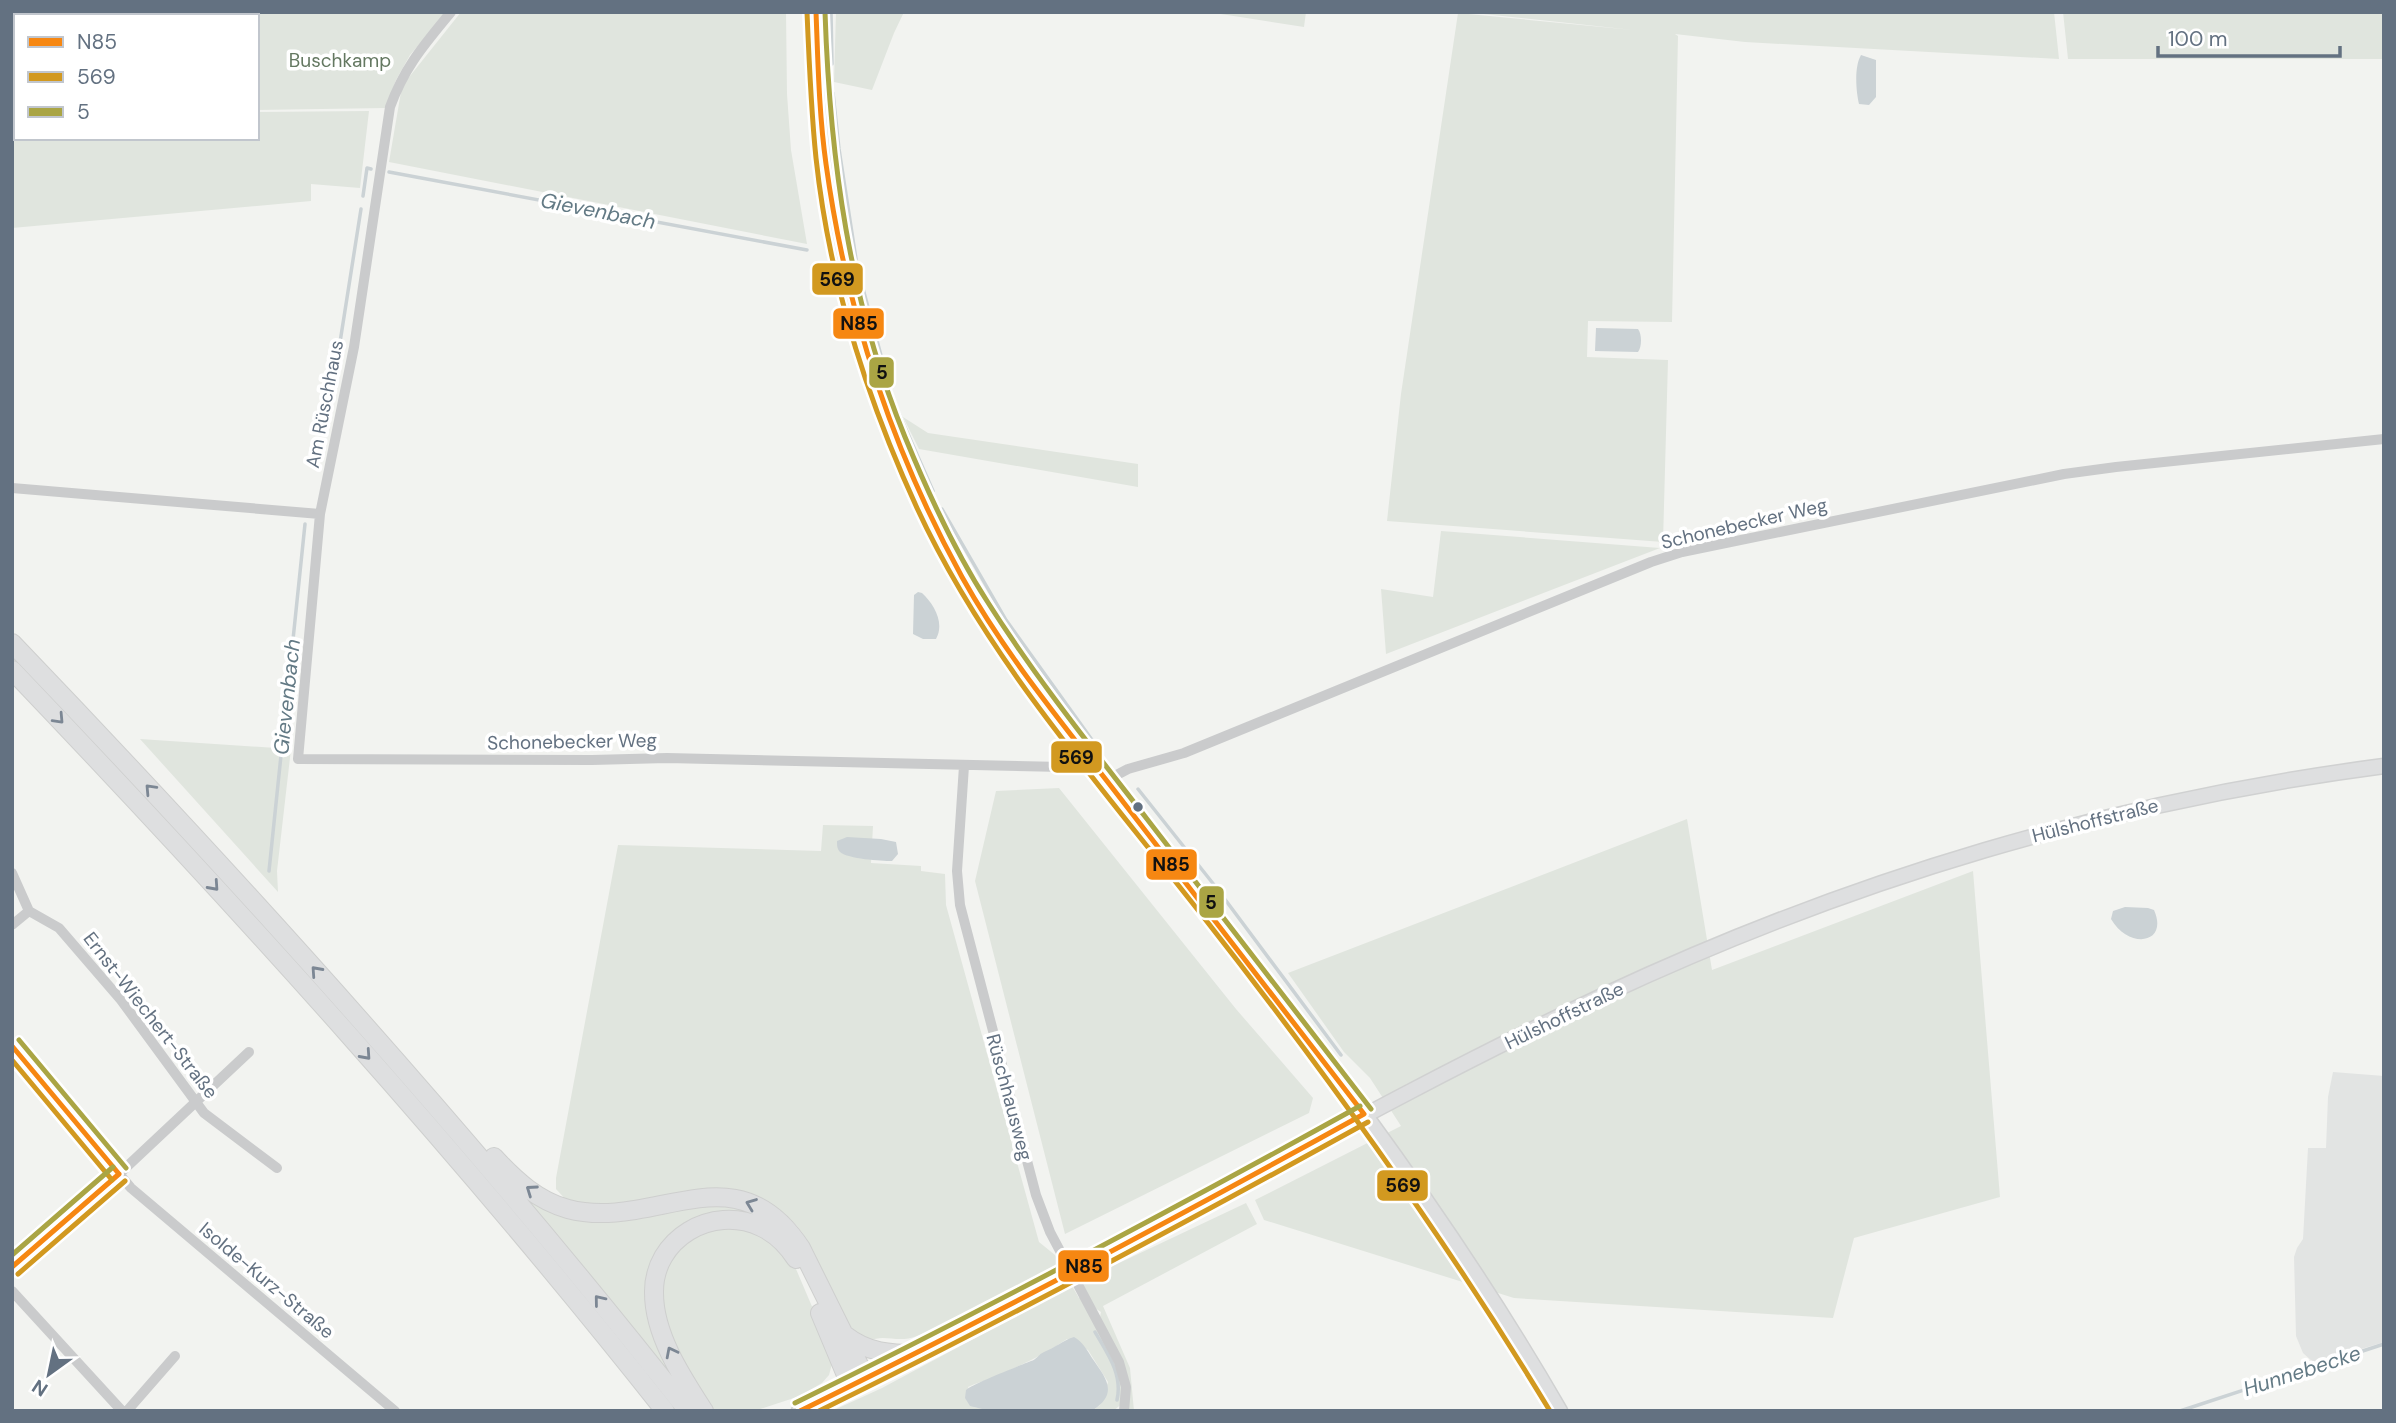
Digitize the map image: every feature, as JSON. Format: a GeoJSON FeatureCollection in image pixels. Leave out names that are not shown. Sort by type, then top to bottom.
{"type":"FeatureCollection","features":[{"type":"Feature","properties":{"kind":"highway"},"geometry":{"type":"LineString","coordinates":[[12,643],[162,802],[360,1021],[518,1202],[688,1411]]}},
{"type":"Feature","properties":{"kind":"highway"},"geometry":{"type":"LineString","coordinates":[[12,670],[213,885],[367,1056],[505,1215],[665,1411]]}},
{"type":"Feature","properties":{"kind":"highway"},"geometry":{"type":"LineString","coordinates":[[360,1021],[402,1052],[507,1171],[535,1194],[556,1205],[577,1211],[610,1213],[704,1197],[721,1197],[747,1202],[763,1209],[788,1229],[801,1248],[845,1335],[858,1383]]}},
{"type":"Feature","properties":{"kind":"highway"},"geometry":{"type":"LineString","coordinates":[[704,1411],[667,1344],[656,1315],[653,1290],[659,1266],[670,1246],[691,1229],[714,1220],[734,1219],[753,1223],[772,1233],[790,1250],[858,1383]]}},
{"type":"Feature","properties":{"kind":"highway"},"geometry":{"type":"LineString","coordinates":[[845,1335],[861,1347],[880,1353],[918,1354]]}},
{"type":"Feature","properties":{"kind":"highway"},"geometry":{"type":"LineString","coordinates":[[612,1345],[651,1411]]}},
{"type":"Feature","properties":{"kind":"main road"},"geometry":{"type":"LineString","coordinates":[[816,12],[819,119],[832,217],[860,338],[881,404],[906,466],[962,576],[1032,683],[1364,1114],[1479,1280],[1560,1411]]}},
{"type":"Feature","properties":{"kind":"main road","name":"Hülshoffstraße"},"geometry":{"type":"LineString","coordinates":[[799,1411],[918,1354],[1364,1114],[1592,1001],[1764,926],[1916,871],[2044,832],[2159,804],[2384,766]]}},
{"type":"Feature","properties":{"kind":"street","name":"Am Rüschhaus"},"geometry":{"type":"LineString","coordinates":[[320,514],[354,347],[390,107],[399,82],[412,59],[451,12]]}},
{"type":"Feature","properties":{"kind":"street","name":"Schonebecker Weg"},"geometry":{"type":"LineString","coordinates":[[1107,780],[1128,769],[1184,753],[1682,552],[2064,474],[2384,439]]}},
{"type":"Feature","properties":{"kind":"street"},"geometry":{"type":"LineString","coordinates":[[12,488],[320,514]]}},
{"type":"Feature","properties":{"kind":"street","name":"Schonebecker Weg"},"geometry":{"type":"LineString","coordinates":[[320,514],[298,759],[667,758],[1063,767],[1077,764],[1089,757]]}},
{"type":"Feature","properties":{"kind":"street","name":"Rüschhausweg"},"geometry":{"type":"LineString","coordinates":[[964,766],[957,887],[963,917],[1036,1195],[1050,1233],[1119,1362],[1126,1387],[1124,1410]]}},
{"type":"Feature","properties":{"kind":"street"},"geometry":{"type":"LineString","coordinates":[[12,873],[29,911],[12,925]]}},
{"type":"Feature","properties":{"kind":"street","name":"Ernst-Wiechert-Straße"},"geometry":{"type":"LineString","coordinates":[[29,911],[59,928],[121,1000],[204,1113],[277,1168]]}},
{"type":"Feature","properties":{"kind":"street","name":"Isolde-Kurz-Straße"},"geometry":{"type":"LineString","coordinates":[[12,1046],[131,1188],[395,1411]]}},
{"type":"Feature","properties":{"kind":"street"},"geometry":{"type":"LineString","coordinates":[[12,1267],[119,1174],[250,1052]]}},
{"type":"Feature","properties":{"kind":"street"},"geometry":{"type":"LineString","coordinates":[[12,1291],[124,1411],[174,1356]]}},
{"type":"Feature","properties":{"kind":"shaded area"},"geometry":{"type":"Polygon","coordinates":[[[1861,55],[1876,60],[1876,97],[1869,105],[1859,104],[1858,99],[1856,72],[1861,55]]]}},
{"type":"Feature","properties":{"kind":"shaded area"},"geometry":{"type":"Polygon","coordinates":[[[1596,328],[1638,329],[1641,344],[1638,352],[1595,351],[1596,328]]]}},
{"type":"Feature","properties":{"kind":"shaded area"},"geometry":{"type":"Polygon","coordinates":[[[918,592],[926,597],[937,614],[939,627],[936,639],[923,639],[913,634],[914,595],[918,592]]]}},
{"type":"Feature","properties":{"kind":"shaded area"},"geometry":{"type":"Polygon","coordinates":[[[847,837],[896,842],[898,854],[892,861],[844,854],[837,847],[837,841],[847,837]]]}},
{"type":"Feature","properties":{"kind":"shaded area"},"geometry":{"type":"Polygon","coordinates":[[[2125,907],[2154,910],[2157,921],[2152,936],[2136,939],[2119,929],[2111,919],[2113,911],[2125,907]]]}},
{"type":"Feature","properties":{"kind":"shaded area"},"geometry":{"type":"Polygon","coordinates":[[[2333,1072],[2384,1076],[2384,1342],[2319,1362],[2312,1361],[2303,1353],[2296,1336],[2294,1257],[2303,1239],[2308,1148],[2326,1148],[2328,1097],[2333,1072]]]}},
{"type":"Feature","properties":{"kind":"shaded area"},"geometry":{"type":"Polygon","coordinates":[[[1074,1337],[1080,1341],[1102,1372],[1107,1385],[1106,1398],[1093,1410],[986,1410],[970,1406],[965,1398],[966,1390],[970,1387],[1033,1360],[1074,1337]]]}},
{"type":"Feature","properties":{"kind":"green space","name":"Buschkamp"},"geometry":{"type":"Polygon","coordinates":[[[12,12],[447,12],[410,55],[396,80],[386,108],[259,110],[259,14],[14,14],[12,112],[12,12]]]}},
{"type":"Feature","properties":{"kind":"green space"},"geometry":{"type":"Polygon","coordinates":[[[461,12],[786,12],[791,150],[807,244],[389,162],[402,86],[461,12]]]}},
{"type":"Feature","properties":{"kind":"green space"},"geometry":{"type":"Polygon","coordinates":[[[836,12],[904,12],[872,90],[834,82],[836,12]]]}},
{"type":"Feature","properties":{"kind":"green space"},"geometry":{"type":"Polygon","coordinates":[[[1208,12],[1306,12],[1304,27],[1208,12]]]}},
{"type":"Feature","properties":{"kind":"green space"},"geometry":{"type":"Polygon","coordinates":[[[1465,12],[2054,12],[2059,59],[1745,42],[1675,34],[1678,36],[1672,322],[1588,321],[1587,357],[1668,360],[1663,542],[1387,521],[1401,394],[1458,13],[1633,30],[1465,12]]]}},
{"type":"Feature","properties":{"kind":"green space"},"geometry":{"type":"Polygon","coordinates":[[[2063,12],[2384,12],[2384,59],[2068,59],[2063,12]]]}},
{"type":"Feature","properties":{"kind":"green space"},"geometry":{"type":"Polygon","coordinates":[[[369,111],[360,188],[311,184],[311,201],[12,228],[12,113],[14,140],[259,140],[259,112],[369,111]]]}},
{"type":"Feature","properties":{"kind":"green space"},"geometry":{"type":"Polygon","coordinates":[[[903,417],[928,433],[1138,464],[1138,487],[919,449],[903,417]]]}},
{"type":"Feature","properties":{"kind":"green space"},"geometry":{"type":"Polygon","coordinates":[[[1441,531],[1660,548],[1386,654],[1381,589],[1433,597],[1441,531]]]}},
{"type":"Feature","properties":{"kind":"green space"},"geometry":{"type":"Polygon","coordinates":[[[140,739],[291,749],[277,871],[278,892],[140,739]]]}},
{"type":"Feature","properties":{"kind":"green space"},"geometry":{"type":"Polygon","coordinates":[[[1059,788],[1236,1009],[1313,1098],[1309,1113],[1065,1234],[975,881],[996,791],[1059,788]]]}},
{"type":"Feature","properties":{"kind":"green space"},"geometry":{"type":"Polygon","coordinates":[[[1687,819],[1712,970],[1973,871],[2000,1197],[1854,1238],[1833,1318],[1514,1298],[1264,1220],[1255,1200],[1401,1126],[1370,1078],[1344,1052],[1288,973],[1687,819]]]}},
{"type":"Feature","properties":{"kind":"green space"},"geometry":{"type":"Polygon","coordinates":[[[823,825],[873,826],[871,863],[921,866],[921,871],[945,874],[946,905],[1039,1242],[1055,1255],[1060,1264],[953,1320],[910,1338],[880,1338],[869,1341],[854,1330],[837,1305],[816,1257],[795,1223],[771,1204],[758,1198],[711,1189],[602,1205],[568,1202],[556,1189],[618,845],[821,851],[823,825]]]}},
{"type":"Feature","properties":{"kind":"green space"},"geometry":{"type":"Polygon","coordinates":[[[523,1194],[555,1210],[717,1201],[772,1219],[711,1216],[651,1277],[685,1394],[523,1194]]]}},
{"type":"Feature","properties":{"kind":"green space"},"geometry":{"type":"Polygon","coordinates":[[[1246,1203],[1257,1224],[1103,1306],[1130,1368],[1134,1411],[1126,1411],[1129,1401],[1100,1317],[1101,1312],[1092,1306],[1081,1281],[1246,1203]]]}},
{"type":"Feature","properties":{"kind":"green space"},"geometry":{"type":"Polygon","coordinates":[[[722,1225],[761,1233],[793,1262],[828,1344],[832,1364],[829,1375],[822,1383],[800,1396],[754,1411],[711,1411],[670,1338],[659,1286],[679,1245],[722,1225]]]}},
{"type":"Feature","properties":{"kind":"green space"},"geometry":{"type":"Polygon","coordinates":[[[1072,1286],[1120,1373],[1123,1403],[1113,1411],[1092,1411],[1100,1405],[1108,1382],[1088,1350],[1067,1339],[1022,1364],[968,1387],[974,1407],[995,1411],[832,1411],[882,1388],[1072,1286]]]}},
{"type":"Feature","properties":{"kind":"waterway","name":"Gievenbach"},"geometry":{"type":"LineString","coordinates":[[831,12],[832,64]]}},
{"type":"Feature","properties":{"kind":"waterway","name":"Gievenbach"},"geometry":{"type":"LineString","coordinates":[[833,93],[856,259]]}},
{"type":"Feature","properties":{"kind":"waterway","name":"Gievenbach"},"geometry":{"type":"LineString","coordinates":[[363,196],[367,168],[371,169]]}},
{"type":"Feature","properties":{"kind":"waterway","name":"Gievenbach"},"geometry":{"type":"LineString","coordinates":[[389,172],[807,250]]}},
{"type":"Feature","properties":{"kind":"waterway","name":"Gievenbach"},"geometry":{"type":"LineString","coordinates":[[338,355],[361,209]]}},
{"type":"Feature","properties":{"kind":"waterway"},"geometry":{"type":"LineString","coordinates":[[862,285],[893,400],[933,491]]}},
{"type":"Feature","properties":{"kind":"waterway"},"geometry":{"type":"LineString","coordinates":[[942,509],[1006,620],[1100,751]]}},
{"type":"Feature","properties":{"kind":"waterway","name":"Gievenbach"},"geometry":{"type":"LineString","coordinates":[[269,871],[305,524]]}},
{"type":"Feature","properties":{"kind":"waterway"},"geometry":{"type":"LineString","coordinates":[[1138,789],[1215,886],[1341,1055]]}},
{"type":"Feature","properties":{"kind":"waterway"},"geometry":{"type":"LineString","coordinates":[[1095,1332],[1116,1373],[1117,1400]]}},
{"type":"Feature","properties":{"kind":"waterway","name":"Hunnebecke"},"geometry":{"type":"LineString","coordinates":[[2180,1411],[2384,1344]]}},
{"type":"Feature","properties":{"kind":"transit line","name":"569"},"geometry":{"type":"LineString","coordinates":[[807,12],[816,158],[840,293],[882,424],[917,508],[945,564],[977,618],[1049,721],[1251,978],[1385,1160],[1470,1284],[1550,1411]]}},
{"type":"Feature","properties":{"kind":"transit line","name":"N85"},"geometry":{"type":"LineString","coordinates":[[816,12],[824,145],[846,272],[859,324],[893,428],[937,528],[962,577],[1018,665],[1364,1114]]}},
{"type":"Feature","properties":{"kind":"transit line","name":"5"},"geometry":{"type":"LineString","coordinates":[[825,12],[838,175],[856,281],[886,385],[905,437],[942,521],[987,601],[1044,685],[1371,1109]]}},
{"type":"Feature","properties":{"kind":"transit line","name":"5"},"geometry":{"type":"LineString","coordinates":[[19,1040],[126,1168]]}},
{"type":"Feature","properties":{"kind":"transit line","name":"N85"},"geometry":{"type":"LineString","coordinates":[[12,1046],[119,1174]]}},
{"type":"Feature","properties":{"kind":"transit line","name":"569"},"geometry":{"type":"LineString","coordinates":[[12,1060],[112,1180]]}},
{"type":"Feature","properties":{"kind":"transit line","name":"5"},"geometry":{"type":"LineString","coordinates":[[795,1403],[1079,1258],[1360,1106]]}},
{"type":"Feature","properties":{"kind":"transit line","name":"N85"},"geometry":{"type":"LineString","coordinates":[[800,1411],[1084,1266],[1364,1114]]}},
{"type":"Feature","properties":{"kind":"transit line","name":"569"},"geometry":{"type":"LineString","coordinates":[[819,1411],[1095,1270],[1368,1122]]}},
{"type":"Feature","properties":{"kind":"transit line","name":"5"},"geometry":{"type":"LineString","coordinates":[[12,1255],[113,1167]]}},
{"type":"Feature","properties":{"kind":"transit line","name":"N85"},"geometry":{"type":"LineString","coordinates":[[12,1267],[119,1174]]}},
{"type":"Feature","properties":{"kind":"transit line","name":"569"},"geometry":{"type":"LineString","coordinates":[[18,1274],[125,1181]]}}]}
